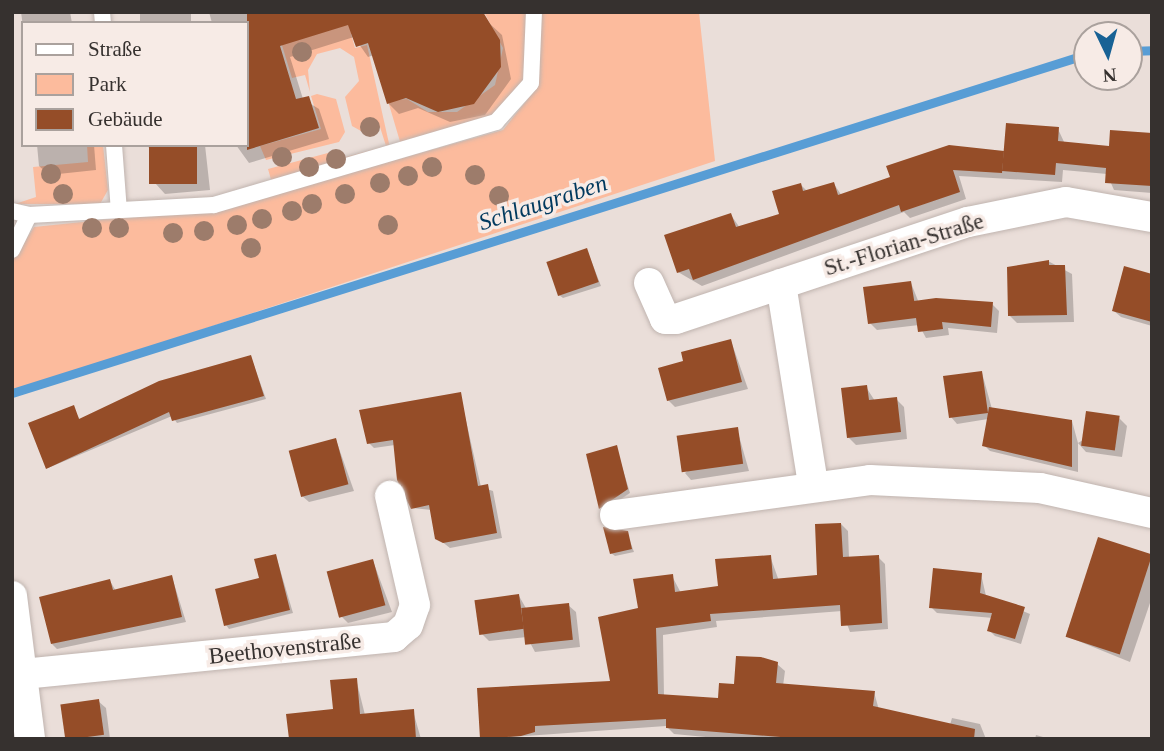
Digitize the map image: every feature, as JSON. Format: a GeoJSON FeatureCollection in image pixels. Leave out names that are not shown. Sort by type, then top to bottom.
{"type":"FeatureCollection","features":[{"type":"Feature","properties":{"kind":"street","name":"St.-Florian-Straße"},"geometry":{"type":"LineString","coordinates":[[649,282],[665,318],[677,319],[968,222],[1066,202],[1152,217]]}},
{"type":"Feature","properties":{"kind":"street"},"geometry":{"type":"LineString","coordinates":[[781,284],[813,484]]}},
{"type":"Feature","properties":{"kind":"street"},"geometry":{"type":"LineString","coordinates":[[615,515],[813,484],[1007,484],[1152,513]]}},
{"type":"Feature","properties":{"kind":"street","name":"Beethovenstraße"},"geometry":{"type":"LineString","coordinates":[[23,674],[402,633],[415,605],[415,588],[390,496]]}},
{"type":"Feature","properties":{"kind":"street"},"geometry":{"type":"LineString","coordinates":[[12,596],[30,739]]}},
{"type":"Feature","properties":{"kind":"lane"},"geometry":{"type":"LineString","coordinates":[[12,211],[29,215],[214,205],[496,121],[531,83],[534,12]]}},
{"type":"Feature","properties":{"kind":"lane"},"geometry":{"type":"LineString","coordinates":[[114,147],[119,211]]}},
{"type":"Feature","properties":{"kind":"lane"},"geometry":{"type":"LineString","coordinates":[[12,250],[29,215]]}},
{"type":"Feature","properties":{"kind":"green space"},"geometry":{"type":"Polygon","coordinates":[[[484,12],[528,12],[523,81],[490,118],[401,145],[388,101],[407,99],[428,112],[457,112],[495,85],[503,48],[484,12]]]}},
{"type":"Feature","properties":{"kind":"green space"},"geometry":{"type":"Polygon","coordinates":[[[539,12],[699,12],[715,161],[12,392],[12,262],[34,227],[227,207],[503,130],[536,89],[539,12]]]}},
{"type":"Feature","properties":{"kind":"green space"},"geometry":{"type":"Polygon","coordinates":[[[359,19],[363,30],[351,34],[355,48],[367,45],[390,148],[272,183],[268,169],[339,150],[342,158],[386,146],[380,127],[361,131],[352,126],[345,97],[359,81],[354,57],[340,48],[317,54],[308,70],[310,92],[305,75],[292,78],[281,42],[359,19]]]}},
{"type":"Feature","properties":{"kind":"green space"},"geometry":{"type":"Polygon","coordinates":[[[317,94],[336,99],[345,132],[339,142],[266,160],[260,146],[321,129],[311,96],[317,94]]]}},
{"type":"Feature","properties":{"kind":"green space"},"geometry":{"type":"Polygon","coordinates":[[[87,147],[103,147],[108,190],[100,204],[15,204],[36,197],[33,167],[88,162],[87,147]]]}},
{"type":"Feature","properties":{"kind":"building"},"geometry":{"type":"Polygon","coordinates":[[[247,12],[483,12],[500,40],[501,67],[474,104],[438,112],[406,98],[387,104],[368,43],[356,47],[348,25],[280,46],[296,99],[309,96],[319,128],[247,150],[247,12]]]}},
{"type":"Feature","properties":{"kind":"building"},"geometry":{"type":"Polygon","coordinates":[[[1006,123],[1059,127],[1058,141],[1109,146],[1110,130],[1152,133],[1152,186],[1105,183],[1106,168],[1056,163],[1055,175],[1002,171],[1006,123]]]}},
{"type":"Feature","properties":{"kind":"building"},"geometry":{"type":"Polygon","coordinates":[[[949,145],[1004,151],[1002,173],[953,170],[960,192],[901,212],[899,205],[693,280],[689,269],[677,273],[664,235],[731,213],[736,227],[779,214],[772,191],[801,183],[803,191],[834,182],[838,195],[890,177],[886,166],[949,145]]]}},
{"type":"Feature","properties":{"kind":"building"},"geometry":{"type":"Polygon","coordinates":[[[149,147],[197,147],[197,184],[149,184],[149,147]]]}},
{"type":"Feature","properties":{"kind":"building"},"geometry":{"type":"Polygon","coordinates":[[[587,248],[599,282],[558,296],[546,262],[587,248]]]}},
{"type":"Feature","properties":{"kind":"building"},"geometry":{"type":"Polygon","coordinates":[[[1049,260],[1049,265],[1065,265],[1067,315],[1008,316],[1007,267],[1049,260]]]}},
{"type":"Feature","properties":{"kind":"building"},"geometry":{"type":"Polygon","coordinates":[[[1124,266],[1152,274],[1152,322],[1112,311],[1124,266]]]}},
{"type":"Feature","properties":{"kind":"building"},"geometry":{"type":"Polygon","coordinates":[[[911,281],[914,301],[936,298],[993,302],[991,327],[942,322],[943,329],[918,332],[916,318],[868,324],[863,287],[911,281]]]}},
{"type":"Feature","properties":{"kind":"building"},"geometry":{"type":"Polygon","coordinates":[[[731,339],[742,382],[667,401],[658,368],[683,361],[681,352],[731,339]]]}},
{"type":"Feature","properties":{"kind":"building"},"geometry":{"type":"Polygon","coordinates":[[[251,355],[264,396],[172,421],[169,412],[46,469],[28,423],[74,405],[79,419],[159,381],[251,355]]]}},
{"type":"Feature","properties":{"kind":"building"},"geometry":{"type":"Polygon","coordinates":[[[982,371],[988,413],[949,418],[943,376],[982,371]]]}},
{"type":"Feature","properties":{"kind":"building"},"geometry":{"type":"Polygon","coordinates":[[[867,385],[869,400],[897,397],[901,432],[847,438],[841,388],[867,385]]]}},
{"type":"Feature","properties":{"kind":"building"},"geometry":{"type":"Polygon","coordinates":[[[461,392],[478,486],[488,484],[497,533],[443,543],[435,539],[429,505],[411,509],[397,480],[393,440],[367,444],[359,410],[461,392]]]}},
{"type":"Feature","properties":{"kind":"building"},"geometry":{"type":"Polygon","coordinates":[[[989,407],[1072,420],[1072,467],[982,446],[989,407]]]}},
{"type":"Feature","properties":{"kind":"building"},"geometry":{"type":"Polygon","coordinates":[[[1086,411],[1120,416],[1115,450],[1081,446],[1086,411]]]}},
{"type":"Feature","properties":{"kind":"building"},"geometry":{"type":"Polygon","coordinates":[[[738,427],[743,464],[682,472],[677,436],[738,427]]]}},
{"type":"Feature","properties":{"kind":"building"},"geometry":{"type":"Polygon","coordinates":[[[336,438],[348,484],[301,497],[289,451],[336,438]]]}},
{"type":"Feature","properties":{"kind":"building"},"geometry":{"type":"Polygon","coordinates":[[[617,445],[628,489],[599,509],[586,454],[617,445]]]}},
{"type":"Feature","properties":{"kind":"building"},"geometry":{"type":"Polygon","coordinates":[[[841,523],[843,557],[879,555],[882,623],[841,626],[840,605],[710,614],[711,621],[656,628],[658,694],[718,698],[719,683],[734,684],[736,656],[761,657],[778,662],[776,683],[875,691],[873,706],[975,729],[974,739],[806,739],[666,728],[666,719],[535,726],[535,732],[521,736],[480,739],[477,688],[610,681],[598,617],[638,608],[633,579],[673,574],[675,592],[718,586],[715,559],[771,555],[773,579],[817,575],[815,524],[841,523]]]}},
{"type":"Feature","properties":{"kind":"building"},"geometry":{"type":"Polygon","coordinates":[[[603,527],[628,531],[632,549],[610,554],[603,527]]]}},
{"type":"Feature","properties":{"kind":"building"},"geometry":{"type":"Polygon","coordinates":[[[1098,537],[1152,555],[1120,654],[1066,637],[1098,537]]]}},
{"type":"Feature","properties":{"kind":"building"},"geometry":{"type":"Polygon","coordinates":[[[276,554],[290,610],[224,626],[215,589],[259,578],[254,559],[276,554]]]}},
{"type":"Feature","properties":{"kind":"building"},"geometry":{"type":"Polygon","coordinates":[[[373,559],[385,605],[339,618],[327,571],[373,559]]]}},
{"type":"Feature","properties":{"kind":"building"},"geometry":{"type":"Polygon","coordinates":[[[933,568],[982,573],[980,593],[1025,607],[1015,639],[987,631],[992,613],[929,608],[933,568]]]}},
{"type":"Feature","properties":{"kind":"building"},"geometry":{"type":"Polygon","coordinates":[[[172,575],[182,617],[51,644],[39,597],[110,579],[113,590],[172,575]]]}},
{"type":"Feature","properties":{"kind":"building"},"geometry":{"type":"Polygon","coordinates":[[[519,594],[524,629],[479,635],[474,600],[519,594]]]}},
{"type":"Feature","properties":{"kind":"building"},"geometry":{"type":"Polygon","coordinates":[[[569,603],[573,640],[525,645],[521,608],[569,603]]]}},
{"type":"Feature","properties":{"kind":"building"},"geometry":{"type":"Polygon","coordinates":[[[357,678],[360,714],[414,709],[416,739],[289,739],[286,714],[333,709],[330,680],[357,678]]]}},
{"type":"Feature","properties":{"kind":"building"},"geometry":{"type":"Polygon","coordinates":[[[99,699],[104,735],[65,739],[60,704],[99,699]]]}},
{"type":"Feature","properties":{"kind":"waterway","name":"Schlaugraben"},"geometry":{"type":"LineString","coordinates":[[1143,50],[1152,50]]}},
{"type":"Feature","properties":{"kind":"waterway","name":"Schlaugraben"},"geometry":{"type":"LineString","coordinates":[[12,393],[1073,58]]}}]}
